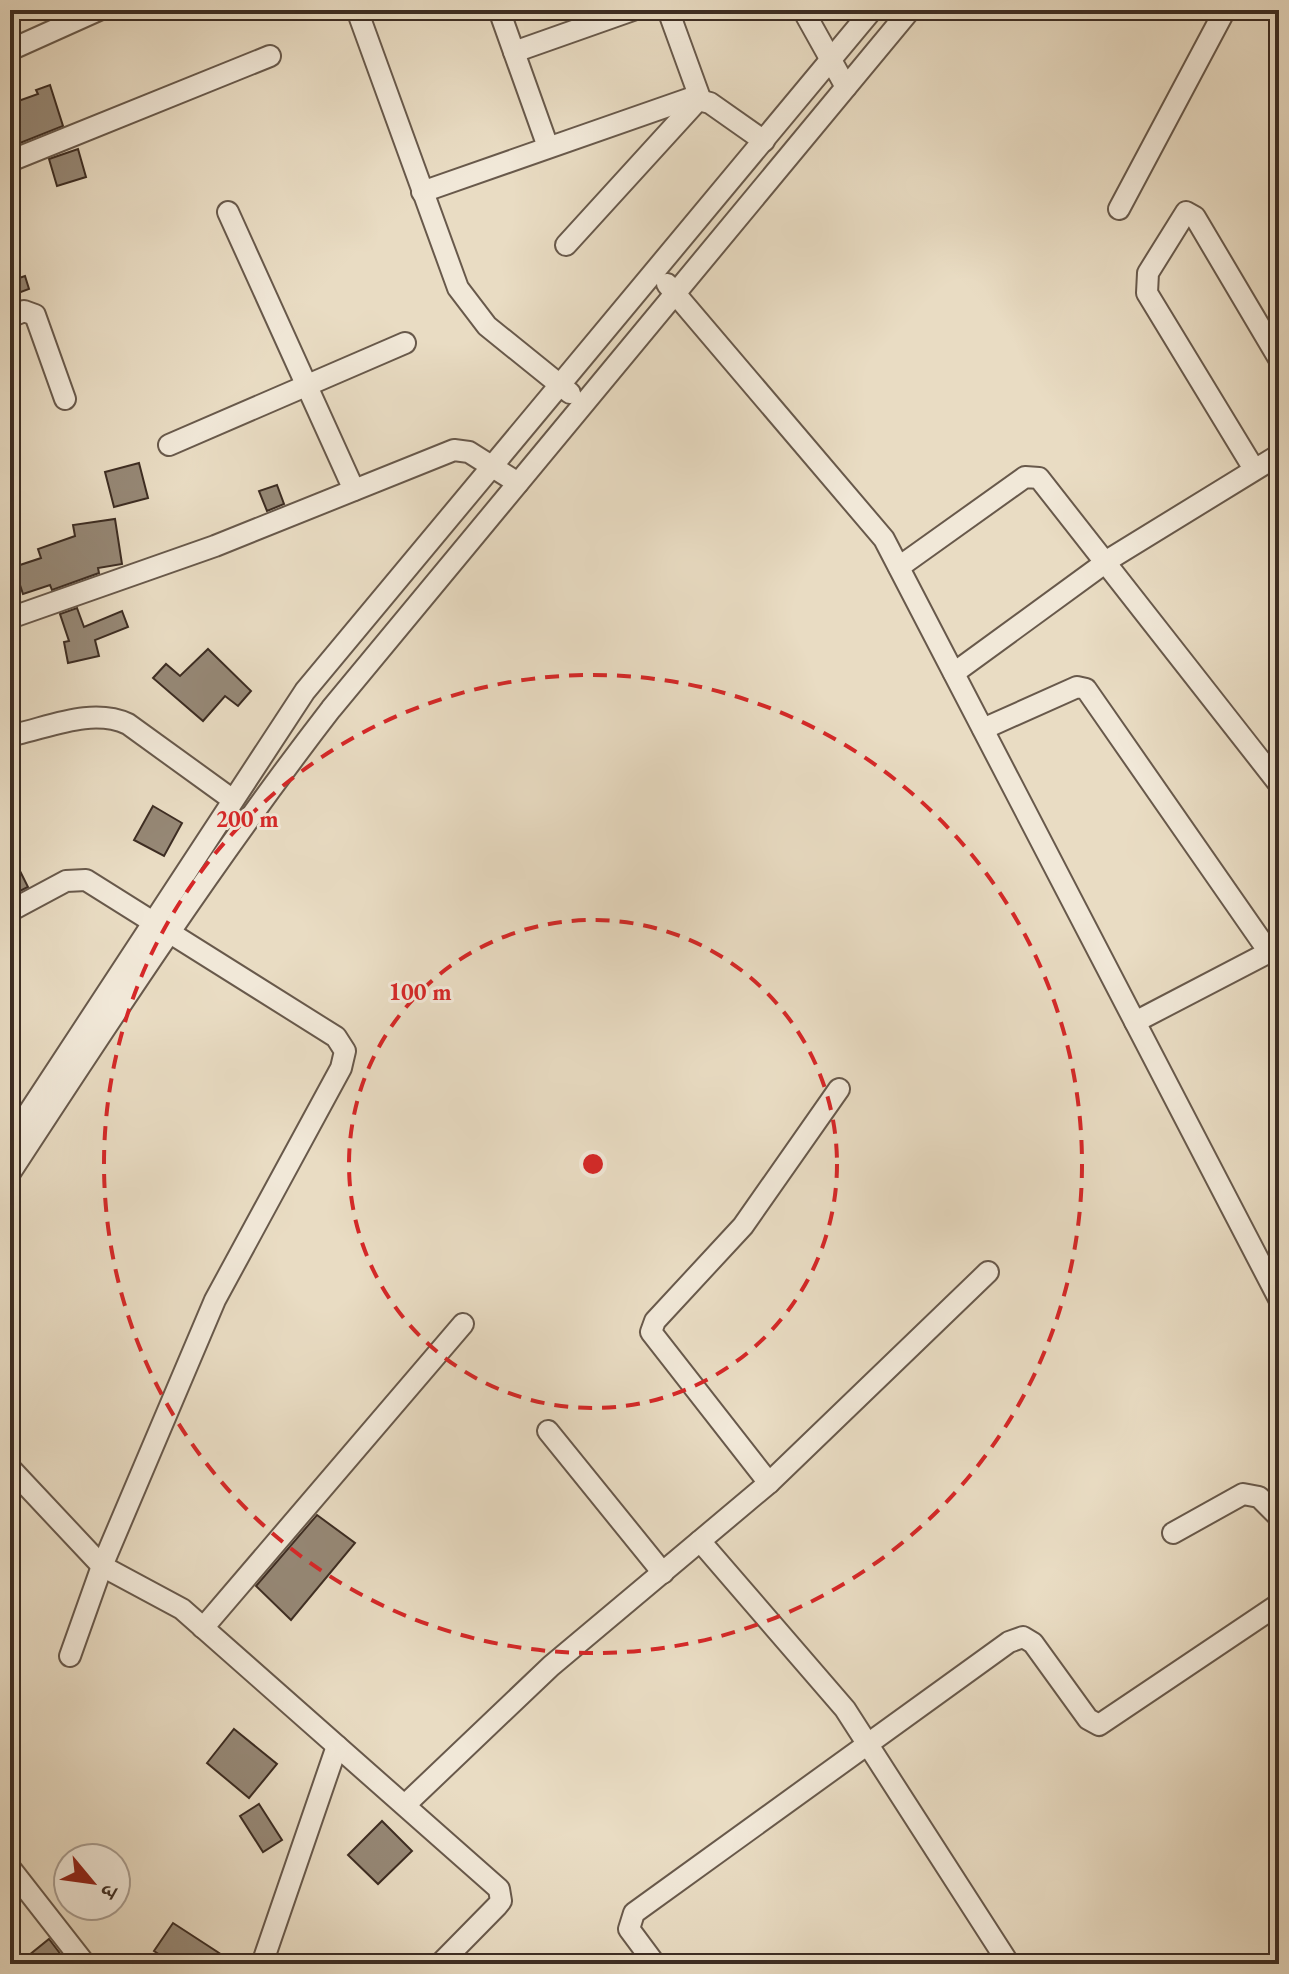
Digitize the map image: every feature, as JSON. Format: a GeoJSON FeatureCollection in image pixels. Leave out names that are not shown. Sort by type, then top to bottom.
{"type":"FeatureCollection","features":[{"type":"Feature","properties":{"kind":"street"},"geometry":{"type":"LineString","coordinates":[[10,50],[99,10]]}},
{"type":"Feature","properties":{"kind":"street"},"geometry":{"type":"LineString","coordinates":[[357,10],[448,266],[467,303],[487,326],[583,403]]}},
{"type":"Feature","properties":{"kind":"street"},"geometry":{"type":"LineString","coordinates":[[499,10],[548,147]]}},
{"type":"Feature","properties":{"kind":"street"},"geometry":{"type":"LineString","coordinates":[[514,52],[633,10]]}},
{"type":"Feature","properties":{"kind":"street"},"geometry":{"type":"LineString","coordinates":[[668,10],[700,98],[764,141]]}},
{"type":"Feature","properties":{"kind":"street"},"geometry":{"type":"LineString","coordinates":[[803,10],[846,87]]}},
{"type":"Feature","properties":{"kind":"street"},"geometry":{"type":"LineString","coordinates":[[10,1173],[161,927],[233,800],[305,691],[872,10]]}},
{"type":"Feature","properties":{"kind":"street"},"geometry":{"type":"LineString","coordinates":[[10,1141],[161,927],[331,709],[910,10]]}},
{"type":"Feature","properties":{"kind":"street"},"geometry":{"type":"LineString","coordinates":[[1119,209],[1225,10]]}},
{"type":"Feature","properties":{"kind":"street"},"geometry":{"type":"LineString","coordinates":[[10,161],[270,56]]}},
{"type":"Feature","properties":{"kind":"street"},"geometry":{"type":"LineString","coordinates":[[422,192],[683,99],[700,98]]}},
{"type":"Feature","properties":{"kind":"street"},"geometry":{"type":"LineString","coordinates":[[566,245],[700,98]]}},
{"type":"Feature","properties":{"kind":"street"},"geometry":{"type":"LineString","coordinates":[[228,212],[354,490]]}},
{"type":"Feature","properties":{"kind":"street"},"geometry":{"type":"LineString","coordinates":[[1254,469],[1147,293],[1148,273],[1186,212],[1195,217],[1279,359]]}},
{"type":"Feature","properties":{"kind":"street"},"geometry":{"type":"LineString","coordinates":[[655,271],[884,539],[1279,1299]]}},
{"type":"Feature","properties":{"kind":"street"},"geometry":{"type":"LineString","coordinates":[[10,317],[24,311],[35,315],[65,399]]}},
{"type":"Feature","properties":{"kind":"street"},"geometry":{"type":"LineString","coordinates":[[169,445],[405,343]]}},
{"type":"Feature","properties":{"kind":"street"},"geometry":{"type":"LineString","coordinates":[[10,618],[215,546],[454,450],[469,452],[518,483]]}},
{"type":"Feature","properties":{"kind":"street"},"geometry":{"type":"LineString","coordinates":[[954,673],[1105,563],[1279,455]]}},
{"type":"Feature","properties":{"kind":"street"},"geometry":{"type":"LineString","coordinates":[[899,567],[1025,477],[1033,476],[1044,482],[1279,784]]}},
{"type":"Feature","properties":{"kind":"street"},"geometry":{"type":"LineString","coordinates":[[983,729],[1077,687],[1086,689],[1274,950],[1135,1022]]}},
{"type":"Feature","properties":{"kind":"street"},"geometry":{"type":"LineString","coordinates":[[17,734],[93,716],[111,718],[128,724],[233,800]]}},
{"type":"Feature","properties":{"kind":"street"},"geometry":{"type":"LineString","coordinates":[[10,911],[77,878],[94,884],[336,1037],[342,1043],[345,1059],[229,1270],[102,1566],[70,1656]]}},
{"type":"Feature","properties":{"kind":"street"},"geometry":{"type":"LineString","coordinates":[[769,1483],[654,1340],[651,1332],[655,1321],[743,1226],[839,1089]]}},
{"type":"Feature","properties":{"kind":"street"},"geometry":{"type":"LineString","coordinates":[[405,1805],[526,1688],[769,1483],[988,1272]]}},
{"type":"Feature","properties":{"kind":"street"},"geometry":{"type":"LineString","coordinates":[[203,1628],[463,1324]]}},
{"type":"Feature","properties":{"kind":"street"},"geometry":{"type":"LineString","coordinates":[[548,1431],[663,1573]]}},
{"type":"Feature","properties":{"kind":"street"},"geometry":{"type":"LineString","coordinates":[[10,1468],[102,1566],[167,1598],[494,1884],[501,1895],[497,1906],[440,1964]]}},
{"type":"Feature","properties":{"kind":"street"},"geometry":{"type":"LineString","coordinates":[[1173,1533],[1243,1494],[1259,1497],[1279,1517]]}},
{"type":"Feature","properties":{"kind":"street"},"geometry":{"type":"LineString","coordinates":[[700,1541],[824,1683],[868,1744],[1009,1964]]}},
{"type":"Feature","properties":{"kind":"street"},"geometry":{"type":"LineString","coordinates":[[655,1964],[629,1929],[634,1913],[1009,1642],[1023,1637],[1033,1643],[1088,1719],[1099,1725],[1105,1724],[1279,1604]]}},
{"type":"Feature","properties":{"kind":"street"},"geometry":{"type":"LineString","coordinates":[[262,1964],[337,1746]]}},
{"type":"Feature","properties":{"kind":"street"},"geometry":{"type":"LineString","coordinates":[[10,1868],[85,1964]]}},
{"type":"Feature","properties":{"kind":"building"},"geometry":{"type":"Polygon","coordinates":[[[50,85],[63,126],[10,147],[10,104],[38,94],[36,90],[50,85]]]}},
{"type":"Feature","properties":{"kind":"building"},"geometry":{"type":"Polygon","coordinates":[[[78,149],[86,177],[57,186],[49,159],[78,149]]]}},
{"type":"Feature","properties":{"kind":"building"},"geometry":{"type":"Polygon","coordinates":[[[25,276],[29,289],[10,296],[10,281],[25,276]]]}},
{"type":"Feature","properties":{"kind":"building"},"geometry":{"type":"Polygon","coordinates":[[[139,463],[148,498],[114,507],[105,472],[139,463]]]}},
{"type":"Feature","properties":{"kind":"building"},"geometry":{"type":"Polygon","coordinates":[[[277,485],[284,504],[267,511],[259,491],[277,485]]]}},
{"type":"Feature","properties":{"kind":"building"},"geometry":{"type":"Polygon","coordinates":[[[115,519],[122,564],[98,568],[99,573],[52,590],[50,585],[23,594],[14,567],[41,558],[38,549],[75,536],[73,525],[115,519]]]}},
{"type":"Feature","properties":{"kind":"building"},"geometry":{"type":"Polygon","coordinates":[[[77,608],[84,627],[122,611],[128,627],[95,640],[99,656],[68,663],[64,642],[69,641],[60,614],[77,608]]]}},
{"type":"Feature","properties":{"kind":"building"},"geometry":{"type":"Polygon","coordinates":[[[208,649],[251,691],[238,706],[225,696],[203,721],[153,678],[166,664],[180,676],[208,649]]]}},
{"type":"Feature","properties":{"kind":"building"},"geometry":{"type":"Polygon","coordinates":[[[153,806],[182,823],[164,856],[134,840],[153,806]]]}},
{"type":"Feature","properties":{"kind":"building"},"geometry":{"type":"Polygon","coordinates":[[[10,851],[28,887],[10,896],[10,851]]]}},
{"type":"Feature","properties":{"kind":"building"},"geometry":{"type":"Polygon","coordinates":[[[317,1515],[355,1543],[291,1620],[256,1586],[317,1515]]]}},
{"type":"Feature","properties":{"kind":"building"},"geometry":{"type":"Polygon","coordinates":[[[234,1729],[277,1764],[249,1798],[207,1763],[234,1729]]]}},
{"type":"Feature","properties":{"kind":"building"},"geometry":{"type":"Polygon","coordinates":[[[259,1804],[282,1840],[263,1852],[240,1816],[259,1804]]]}},
{"type":"Feature","properties":{"kind":"building"},"geometry":{"type":"Polygon","coordinates":[[[382,1821],[412,1851],[378,1884],[348,1855],[382,1821]]]}},
{"type":"Feature","properties":{"kind":"building"},"geometry":{"type":"Polygon","coordinates":[[[173,1923],[236,1964],[174,1964],[154,1951],[173,1923]]]}},
{"type":"Feature","properties":{"kind":"building"},"geometry":{"type":"Polygon","coordinates":[[[49,1939],[68,1964],[18,1964],[49,1939]]]}}]}
